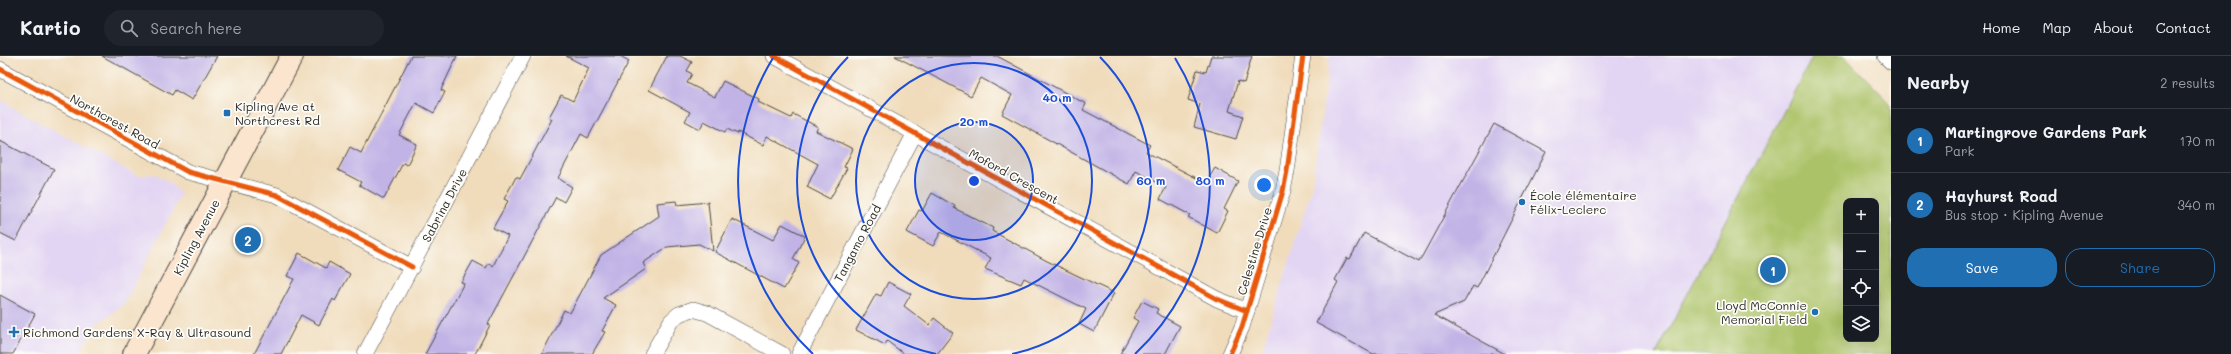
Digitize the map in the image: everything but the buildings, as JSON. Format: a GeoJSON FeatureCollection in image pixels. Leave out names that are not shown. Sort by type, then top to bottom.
{"type":"FeatureCollection","features":[{"type":"Feature","properties":{"kind":"main road","name":"Kipling Avenue"},"geometry":{"type":"LineString","coordinates":[[134,354],[292,56]]}},
{"type":"Feature","properties":{"kind":"street","name":"Sabrina Drive"},"geometry":{"type":"LineString","coordinates":[[366,354],[523,56]]}},
{"type":"Feature","properties":{"kind":"street","name":"Moford Crescent"},"geometry":{"type":"LineString","coordinates":[[774,56],[1210,295],[1247,311]]}},
{"type":"Feature","properties":{"kind":"street","name":"Celestine Drive"},"geometry":{"type":"LineString","coordinates":[[1230,354],[1247,311],[1286,178],[1302,56]]}},
{"type":"Feature","properties":{"kind":"street"},"geometry":{"type":"LineString","coordinates":[[1885,56],[1891,62]]}},
{"type":"Feature","properties":{"kind":"street","name":"Northcrest Road"},"geometry":{"type":"LineString","coordinates":[[0,69],[188,172],[277,195],[412,267]]}},
{"type":"Feature","properties":{"kind":"street","name":"Tangamo Road"},"geometry":{"type":"LineString","coordinates":[[799,354],[915,133]]}},
{"type":"Feature","properties":{"kind":"street"},"geometry":{"type":"LineString","coordinates":[[652,354],[671,321],[679,314],[693,309],[707,313],[782,354]]}},
{"type":"Feature","properties":{"kind":"shaded area","name":"École élémentaire Félix-Leclerc"},"geometry":{"type":"Polygon","coordinates":[[[1330,56],[1813,56],[1656,354],[1261,354],[1312,187],[1330,56]]]}},
{"type":"Feature","properties":{"kind":"shaded area"},"geometry":{"type":"Polygon","coordinates":[[[0,99],[24,114],[138,176],[155,174],[169,182],[181,194],[125,303],[93,328],[79,354],[0,354],[0,99]]]}},
{"type":"Feature","properties":{"kind":"green space"},"geometry":{"type":"Polygon","coordinates":[[[1813,56],[1844,56],[1891,104],[1891,354],[1656,354],[1813,56]]]}},
{"type":"Feature","properties":{"kind":"cycle path"},"geometry":{"type":"LineString","coordinates":[[774,56],[1217,299],[1247,311]]}},
{"type":"Feature","properties":{"kind":"cycle path"},"geometry":{"type":"LineString","coordinates":[[1230,354],[1242,327],[1283,191],[1303,56]]}},
{"type":"Feature","properties":{"kind":"cycle path"},"geometry":{"type":"LineString","coordinates":[[0,69],[188,172],[277,195],[412,267]]}},
{"type":"Feature","properties":{"kind":"place","name":"Kipling Ave at Northcrest Rd"},"geometry":{"type":"Point","coordinates":[227,113]}},
{"type":"Feature","properties":{"kind":"place","name":"École élémentaire Félix-Leclerc"},"geometry":{"type":"Point","coordinates":[1522,202]}},
{"type":"Feature","properties":{"kind":"place","name":"Hayhurst Road"},"geometry":{"type":"Point","coordinates":[248,240]}},
{"type":"Feature","properties":{"kind":"place","name":"Martingrove Gardens Park"},"geometry":{"type":"Point","coordinates":[1773,270]}},
{"type":"Feature","properties":{"kind":"place","name":"Lloyd McConnie Memorial Field"},"geometry":{"type":"Point","coordinates":[1815,312]}},
{"type":"Feature","properties":{"kind":"place","name":"Richmond Gardens X-Ray & Ultrasound"},"geometry":{"type":"Point","coordinates":[14,332]}}]}
